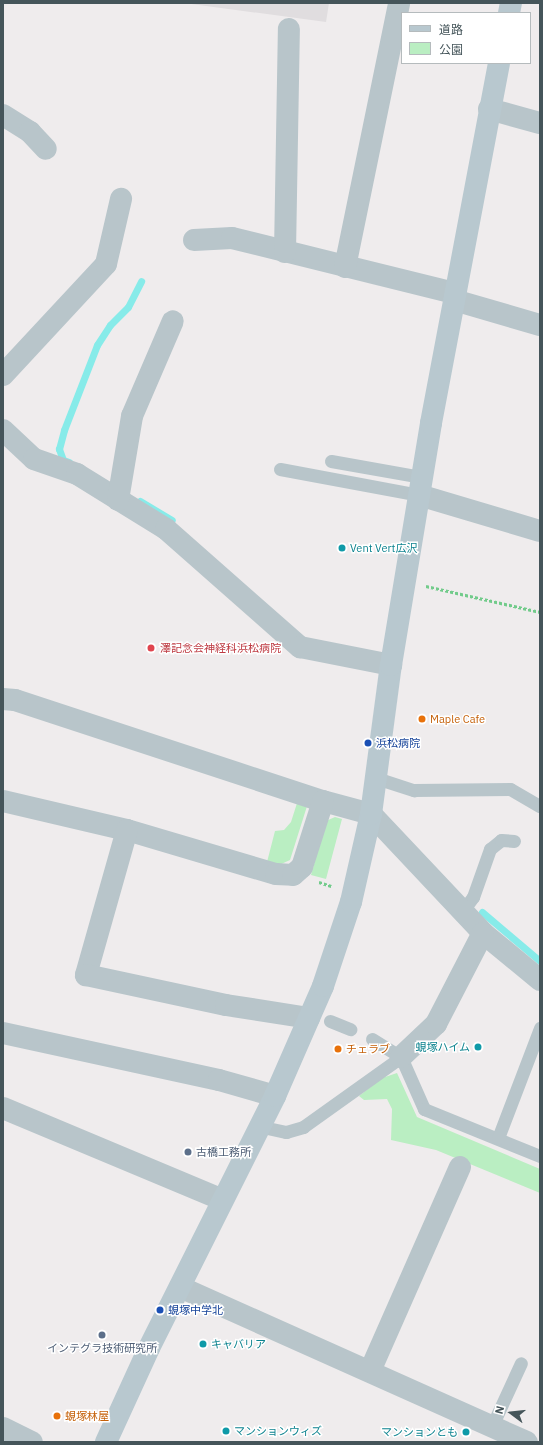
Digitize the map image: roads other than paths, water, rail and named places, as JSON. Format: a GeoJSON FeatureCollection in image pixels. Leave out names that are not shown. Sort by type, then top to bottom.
{"type":"FeatureCollection","features":[{"type":"Feature","properties":{"kind":"street"},"geometry":{"type":"LineString","coordinates":[[345,267],[399,3]]}},
{"type":"Feature","properties":{"kind":"street"},"geometry":{"type":"LineString","coordinates":[[285,252],[289,29]]}},
{"type":"Feature","properties":{"kind":"street"},"geometry":{"type":"LineString","coordinates":[[106,1442],[149,1348],[258,1126],[319,1020],[323,986],[351,902],[371,814],[391,665],[420,486],[499,64]]}},
{"type":"Feature","properties":{"kind":"street"},"geometry":{"type":"LineString","coordinates":[[490,109],[540,123]]}},
{"type":"Feature","properties":{"kind":"street"},"geometry":{"type":"LineString","coordinates":[[3,115],[30,132],[46,149]]}},
{"type":"Feature","properties":{"kind":"street"},"geometry":{"type":"LineString","coordinates":[[3,376],[106,264],[121,199]]}},
{"type":"Feature","properties":{"kind":"street"},"geometry":{"type":"LineString","coordinates":[[194,240],[232,238],[455,296],[540,325]]}},
{"type":"Feature","properties":{"kind":"street"},"geometry":{"type":"LineString","coordinates":[[120,490],[132,416],[173,321]]}},
{"type":"Feature","properties":{"kind":"street"},"geometry":{"type":"LineString","coordinates":[[3,430],[34,459],[120,490],[300,647],[391,665]]}},
{"type":"Feature","properties":{"kind":"street"},"geometry":{"type":"LineString","coordinates":[[420,486],[536,533]]}},
{"type":"Feature","properties":{"kind":"street"},"geometry":{"type":"LineString","coordinates":[[3,699],[22,702],[323,801],[371,814],[482,933],[540,980]]}},
{"type":"Feature","properties":{"kind":"street"},"geometry":{"type":"LineString","coordinates":[[3,801],[127,830],[276,874],[293,875],[302,867],[323,801]]}},
{"type":"Feature","properties":{"kind":"street"},"geometry":{"type":"LineString","coordinates":[[127,830],[86,975],[226,1005],[319,1020]]}},
{"type":"Feature","properties":{"kind":"street"},"geometry":{"type":"LineString","coordinates":[[401,1057],[436,1024],[482,933]]}},
{"type":"Feature","properties":{"kind":"street"},"geometry":{"type":"LineString","coordinates":[[3,1033],[212,1079],[275,1096]]}},
{"type":"Feature","properties":{"kind":"street"},"geometry":{"type":"LineString","coordinates":[[3,1108],[223,1200]]}},
{"type":"Feature","properties":{"kind":"street"},"geometry":{"type":"LineString","coordinates":[[370,1371],[460,1166]]}},
{"type":"Feature","properties":{"kind":"street"},"geometry":{"type":"LineString","coordinates":[[180,1287],[527,1442]]}},
{"type":"Feature","properties":{"kind":"street"},"geometry":{"type":"LineString","coordinates":[[3,1428],[32,1442]]}},
{"type":"Feature","properties":{"kind":"lane"},"geometry":{"type":"LineString","coordinates":[[331,461],[420,486]]}},
{"type":"Feature","properties":{"kind":"lane"},"geometry":{"type":"LineString","coordinates":[[280,469],[420,486]]}},
{"type":"Feature","properties":{"kind":"lane"},"geometry":{"type":"LineString","coordinates":[[376,778],[414,790],[510,790],[540,806]]}},
{"type":"Feature","properties":{"kind":"lane"},"geometry":{"type":"LineString","coordinates":[[462,912],[473,897],[490,849],[501,840],[514,841]]}},
{"type":"Feature","properties":{"kind":"lane"},"geometry":{"type":"LineString","coordinates":[[319,1020],[350,1029]]}},
{"type":"Feature","properties":{"kind":"lane"},"geometry":{"type":"LineString","coordinates":[[498,1138],[540,1028]]}},
{"type":"Feature","properties":{"kind":"lane"},"geometry":{"type":"LineString","coordinates":[[372,1039],[401,1057],[424,1109],[540,1156]]}},
{"type":"Feature","properties":{"kind":"lane"},"geometry":{"type":"LineString","coordinates":[[258,1126],[286,1132],[303,1127],[401,1057]]}},
{"type":"Feature","properties":{"kind":"lane"},"geometry":{"type":"LineString","coordinates":[[492,1426],[521,1363]]}},
{"type":"Feature","properties":{"kind":"waterway"},"geometry":{"type":"LineString","coordinates":[[69,462],[63,460],[59,449],[64,430],[97,345],[110,325],[128,307],[141,281]]}},
{"type":"Feature","properties":{"kind":"waterway"},"geometry":{"type":"LineString","coordinates":[[140,501],[172,520]]}},
{"type":"Feature","properties":{"kind":"waterway"},"geometry":{"type":"LineString","coordinates":[[482,912],[540,961]]}},
{"type":"Feature","properties":{"kind":"place","name":"Vent Vert広沢"},"geometry":{"type":"Point","coordinates":[342,548]}},
{"type":"Feature","properties":{"kind":"place","name":"澤記念会神経科浜松病院"},"geometry":{"type":"Point","coordinates":[151,648]}},
{"type":"Feature","properties":{"kind":"place","name":"Maple Cafe"},"geometry":{"type":"Point","coordinates":[422,719]}},
{"type":"Feature","properties":{"kind":"place","name":"浜松病院"},"geometry":{"type":"Point","coordinates":[368,743]}},
{"type":"Feature","properties":{"kind":"place","name":"蜆塚ハイム"},"geometry":{"type":"Point","coordinates":[478,1047]}},
{"type":"Feature","properties":{"kind":"place","name":"チェラブ"},"geometry":{"type":"Point","coordinates":[338,1049]}},
{"type":"Feature","properties":{"kind":"place","name":"古橋工務所"},"geometry":{"type":"Point","coordinates":[188,1152]}},
{"type":"Feature","properties":{"kind":"place","name":"蜆塚中学北"},"geometry":{"type":"Point","coordinates":[160,1310]}},
{"type":"Feature","properties":{"kind":"place","name":"インテグラ技術研究所"},"geometry":{"type":"Point","coordinates":[102,1335]}},
{"type":"Feature","properties":{"kind":"place","name":"キャバリア"},"geometry":{"type":"Point","coordinates":[203,1344]}},
{"type":"Feature","properties":{"kind":"place","name":"蜆塚林屋"},"geometry":{"type":"Point","coordinates":[57,1416]}},
{"type":"Feature","properties":{"kind":"place","name":"マンションウィズ"},"geometry":{"type":"Point","coordinates":[226,1431]}},
{"type":"Feature","properties":{"kind":"place","name":"マンションとも"},"geometry":{"type":"Point","coordinates":[466,1432]}}]}
